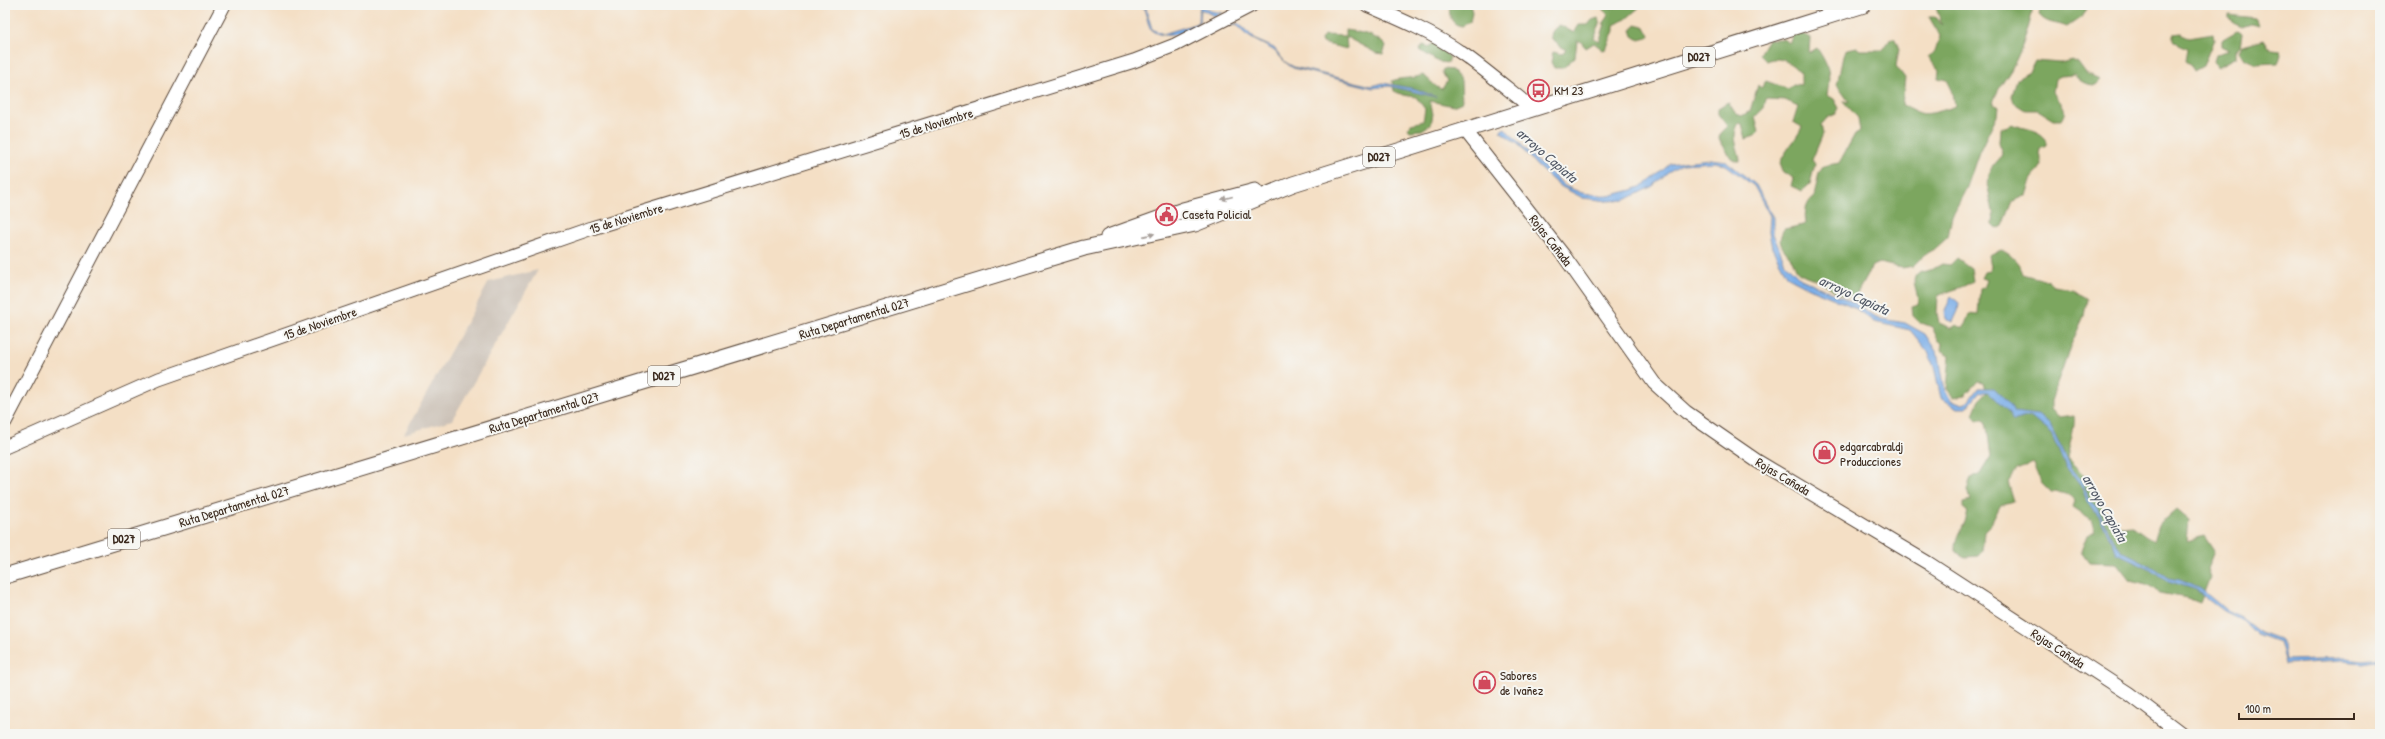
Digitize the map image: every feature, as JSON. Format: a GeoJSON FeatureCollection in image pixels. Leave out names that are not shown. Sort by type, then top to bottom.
{"type":"FeatureCollection","features":[{"type":"Feature","properties":{"kind":"main road","name":"Ruta Departamental 027"},"geometry":{"type":"LineString","coordinates":[[5,576],[1084,248],[1188,226],[1293,184],[1864,5]]}},
{"type":"Feature","properties":{"kind":"street"},"geometry":{"type":"LineString","coordinates":[[5,422],[224,5]]}},
{"type":"Feature","properties":{"kind":"street","name":"15 de Noviembre"},"geometry":{"type":"LineString","coordinates":[[5,447],[159,379],[585,231],[1134,61],[1175,45],[1252,5]]}},
{"type":"Feature","properties":{"kind":"street"},"geometry":{"type":"LineString","coordinates":[[1367,5],[1406,21],[1462,53],[1533,109]]}},
{"type":"Feature","properties":{"kind":"street","name":"Rojas Cañada"},"geometry":{"type":"LineString","coordinates":[[1465,130],[1564,256],[1654,383],[1682,409],[1699,423],[1757,461],[1928,563],[2128,693],[2182,734]]}},
{"type":"Feature","properties":{"kind":"shaded area"},"geometry":{"type":"Polygon","coordinates":[[[538,270],[452,420],[404,434],[489,282],[538,270]]]}},
{"type":"Feature","properties":{"kind":"green space"},"geometry":{"type":"Polygon","coordinates":[[[1450,5],[1470,5],[1472,12],[1470,22],[1462,26],[1455,24],[1450,16],[1450,5]]]}},
{"type":"Feature","properties":{"kind":"green space"},"geometry":{"type":"Polygon","coordinates":[[[1603,5],[1612,8],[1622,5],[1642,5],[1626,19],[1614,25],[1614,31],[1606,49],[1603,50],[1594,43],[1586,48],[1580,41],[1577,41],[1575,57],[1563,68],[1554,68],[1551,62],[1553,52],[1562,54],[1566,50],[1552,40],[1551,35],[1553,31],[1560,25],[1574,33],[1579,25],[1588,25],[1592,20],[1598,18],[1600,24],[1594,38],[1599,42],[1605,24],[1603,24],[1608,17],[1608,14],[1603,10],[1603,5]]]}},
{"type":"Feature","properties":{"kind":"green space"},"geometry":{"type":"Polygon","coordinates":[[[1935,5],[2033,5],[2028,30],[2019,54],[1993,103],[1998,107],[1997,115],[1979,152],[1967,187],[1952,216],[1948,237],[1936,248],[1925,254],[1913,266],[1902,268],[1879,263],[1872,266],[1856,295],[1842,295],[1823,283],[1798,272],[1792,260],[1781,245],[1780,238],[1784,229],[1804,225],[1806,222],[1806,208],[1811,199],[1814,197],[1819,172],[1823,166],[1839,163],[1855,134],[1860,131],[1858,118],[1843,101],[1849,102],[1837,85],[1843,56],[1847,49],[1856,47],[1860,50],[1883,50],[1891,38],[1895,39],[1899,49],[1896,66],[1905,78],[1902,105],[1923,114],[1938,112],[1955,106],[1953,92],[1947,80],[1938,78],[1939,70],[1928,56],[1935,52],[1940,36],[1929,17],[1935,17],[1942,25],[1935,5]]]}},
{"type":"Feature","properties":{"kind":"green space"},"geometry":{"type":"Polygon","coordinates":[[[2041,5],[2089,5],[2083,16],[2067,27],[2049,22],[2042,18],[2039,15],[2041,5]]]}},
{"type":"Feature","properties":{"kind":"green space"},"geometry":{"type":"Polygon","coordinates":[[[2229,15],[2255,18],[2260,26],[2251,24],[2242,27],[2227,17],[2229,15]]]}},
{"type":"Feature","properties":{"kind":"green space"},"geometry":{"type":"Polygon","coordinates":[[[1636,24],[1644,26],[1649,35],[1647,38],[1639,40],[1633,36],[1631,30],[1636,24]]]}},
{"type":"Feature","properties":{"kind":"green space"},"geometry":{"type":"Polygon","coordinates":[[[1345,30],[1367,34],[1382,42],[1386,46],[1383,54],[1376,53],[1346,37],[1347,49],[1322,43],[1321,40],[1324,35],[1345,36],[1345,30]]]}},
{"type":"Feature","properties":{"kind":"green space"},"geometry":{"type":"Polygon","coordinates":[[[2237,31],[2242,34],[2240,47],[2236,50],[2236,57],[2217,67],[2214,61],[2216,55],[2229,50],[2221,46],[2221,40],[2237,31]]]}},
{"type":"Feature","properties":{"kind":"green space"},"geometry":{"type":"Polygon","coordinates":[[[1799,32],[1810,38],[1809,53],[1817,48],[1824,60],[1829,75],[1827,95],[1834,99],[1839,108],[1836,114],[1827,118],[1821,125],[1823,134],[1812,160],[1815,164],[1810,184],[1802,191],[1791,186],[1793,178],[1784,173],[1780,163],[1802,127],[1793,122],[1798,106],[1785,100],[1766,99],[1764,108],[1755,117],[1759,132],[1755,136],[1746,139],[1742,124],[1739,123],[1736,128],[1735,137],[1740,161],[1736,161],[1731,158],[1719,139],[1720,133],[1727,126],[1718,114],[1718,108],[1728,102],[1736,114],[1742,116],[1750,111],[1758,85],[1761,88],[1766,81],[1788,89],[1793,84],[1801,85],[1801,74],[1790,63],[1776,59],[1766,61],[1759,54],[1768,39],[1783,39],[1789,43],[1793,35],[1799,32]]]}},
{"type":"Feature","properties":{"kind":"green space"},"geometry":{"type":"Polygon","coordinates":[[[2180,33],[2189,37],[2213,33],[2214,39],[2203,66],[2194,71],[2191,65],[2185,61],[2187,49],[2178,45],[2173,40],[2173,34],[2180,33]]]}},
{"type":"Feature","properties":{"kind":"green space"},"geometry":{"type":"Polygon","coordinates":[[[2264,39],[2271,50],[2280,51],[2281,54],[2278,63],[2256,64],[2245,59],[2240,51],[2243,45],[2264,39]]]}},
{"type":"Feature","properties":{"kind":"green space"},"geometry":{"type":"Polygon","coordinates":[[[1434,43],[1450,57],[1448,63],[1438,62],[1420,50],[1423,45],[1428,47],[1434,43]]]}},
{"type":"Feature","properties":{"kind":"green space"},"geometry":{"type":"Polygon","coordinates":[[[2072,60],[2078,63],[2086,74],[2101,80],[2096,85],[2084,83],[2074,75],[2061,76],[2055,79],[2053,92],[2064,108],[2061,120],[2054,120],[2038,110],[2025,110],[2014,103],[2012,97],[2017,79],[2029,72],[2035,61],[2060,63],[2072,60]]]}},
{"type":"Feature","properties":{"kind":"green space"},"geometry":{"type":"Polygon","coordinates":[[[1443,69],[1452,70],[1461,80],[1462,102],[1453,106],[1430,101],[1433,114],[1431,124],[1422,130],[1410,131],[1408,129],[1411,124],[1423,121],[1425,109],[1416,97],[1403,95],[1394,91],[1392,81],[1422,75],[1437,87],[1442,89],[1447,81],[1442,72],[1443,69]]]}},
{"type":"Feature","properties":{"kind":"green space"},"geometry":{"type":"Polygon","coordinates":[[[2013,124],[2035,131],[2042,135],[2046,139],[2046,146],[2040,149],[2039,155],[2042,164],[2041,168],[2029,184],[2026,195],[2013,201],[2003,226],[1997,229],[1993,225],[1994,219],[1988,188],[1989,175],[1991,169],[2002,154],[1999,142],[2000,129],[2013,124]]]}},
{"type":"Feature","properties":{"kind":"green space"},"geometry":{"type":"Polygon","coordinates":[[[2001,250],[2015,259],[2023,274],[2048,281],[2053,286],[2073,289],[2087,299],[2084,316],[2070,347],[2051,401],[2051,409],[2058,417],[2074,415],[2073,430],[2067,458],[2084,475],[2088,476],[2108,520],[2120,527],[2133,526],[2153,541],[2158,525],[2176,509],[2189,520],[2187,541],[2204,536],[2214,551],[2207,569],[2210,577],[2200,603],[2187,598],[2159,593],[2150,586],[2130,581],[2116,563],[2089,562],[2081,551],[2087,535],[2095,531],[2091,520],[2073,508],[2075,502],[2070,496],[2051,492],[2042,483],[2033,462],[2017,470],[2008,482],[2014,502],[2000,506],[1991,524],[1984,531],[1982,551],[1978,556],[1966,557],[1955,551],[1956,540],[1967,511],[1963,508],[1963,503],[1971,501],[1967,491],[1970,480],[1980,474],[1991,456],[1984,419],[1977,419],[1973,414],[1979,400],[1986,393],[1983,382],[1978,381],[1965,395],[1953,397],[1947,389],[1950,355],[1941,350],[1942,343],[1938,340],[1932,327],[1919,322],[1913,316],[1912,306],[1918,304],[1914,282],[1917,274],[1921,271],[1928,272],[1942,264],[1950,265],[1957,258],[1971,268],[1973,281],[1938,296],[1937,313],[1939,323],[1951,328],[1957,325],[1964,327],[1969,314],[1978,315],[1980,288],[1984,288],[1987,280],[1981,278],[1984,272],[1989,271],[1991,267],[1989,255],[2001,250]]]}},
{"type":"Feature","properties":{"kind":"water"},"geometry":{"type":"Polygon","coordinates":[[[1143,5],[1145,5],[1152,29],[1163,34],[1198,22],[1200,5],[1211,11],[1223,13],[1214,16],[1201,9],[1200,21],[1196,26],[1176,34],[1162,35],[1155,33],[1150,29],[1143,5]]]}},
{"type":"Feature","properties":{"kind":"water"},"geometry":{"type":"Polygon","coordinates":[[[1233,23],[1239,24],[1256,40],[1274,48],[1284,61],[1273,50],[1249,37],[1237,25],[1223,26],[1233,23]]]}},
{"type":"Feature","properties":{"kind":"water"},"geometry":{"type":"Polygon","coordinates":[[[1286,62],[1294,67],[1372,86],[1383,83],[1416,89],[1436,97],[1389,86],[1373,88],[1293,68],[1286,62]]]}},
{"type":"Feature","properties":{"kind":"water"},"geometry":{"type":"Polygon","coordinates":[[[1505,128],[1534,158],[1565,186],[1582,193],[1609,196],[1632,190],[1645,185],[1670,164],[1710,159],[1726,161],[1756,185],[1773,218],[1773,234],[1785,263],[1801,279],[1855,303],[1872,315],[1881,319],[1905,323],[1925,334],[1939,356],[1945,391],[1951,400],[1963,404],[1968,402],[1978,388],[1994,388],[2010,404],[2014,412],[2039,415],[2050,425],[2071,469],[2082,481],[2090,500],[2097,507],[2113,540],[2122,551],[2148,564],[2168,578],[2180,580],[2202,590],[2226,610],[2239,616],[2260,633],[2279,640],[2283,645],[2285,660],[2346,658],[2364,660],[2380,658],[2380,660],[2364,663],[2342,661],[2285,664],[2279,643],[2257,635],[2243,621],[2223,611],[2194,589],[2165,580],[2149,568],[2117,553],[2099,516],[2086,499],[2083,489],[2066,467],[2051,434],[2029,416],[2013,421],[2007,410],[1989,392],[1980,392],[1967,408],[1957,408],[1941,398],[1934,367],[1928,352],[1910,330],[1874,322],[1854,307],[1813,290],[1788,277],[1772,248],[1769,232],[1770,216],[1754,186],[1726,165],[1715,162],[1682,164],[1668,172],[1653,186],[1625,200],[1608,201],[1583,198],[1558,185],[1536,165],[1518,144],[1500,131],[1505,128]]]}},
{"type":"Feature","properties":{"kind":"water"},"geometry":{"type":"Polygon","coordinates":[[[1951,296],[1959,303],[1958,311],[1953,322],[1947,320],[1944,314],[1951,296]]]}},
{"type":"Feature","properties":{"kind":"place","name":"KM 23"},"geometry":{"type":"Point","coordinates":[1539,90]}},
{"type":"Feature","properties":{"kind":"place","name":"Caseta Policial"},"geometry":{"type":"Point","coordinates":[1166,214]}},
{"type":"Feature","properties":{"kind":"place","name":"edgarcabraldj Producciones"},"geometry":{"type":"Point","coordinates":[1824,453]}},
{"type":"Feature","properties":{"kind":"place","name":"Sabores de Ivañez"},"geometry":{"type":"Point","coordinates":[1484,682]}},
{"type":"Feature","properties":{"kind":"water label","name":"arroyo Capiata"},"geometry":{"type":"Point","coordinates":[1547,155]}},
{"type":"Feature","properties":{"kind":"water label","name":"arroyo Capiata"},"geometry":{"type":"Point","coordinates":[1854,295]}},
{"type":"Feature","properties":{"kind":"water label","name":"arroyo Capiata"},"geometry":{"type":"Point","coordinates":[2105,508]}}]}
